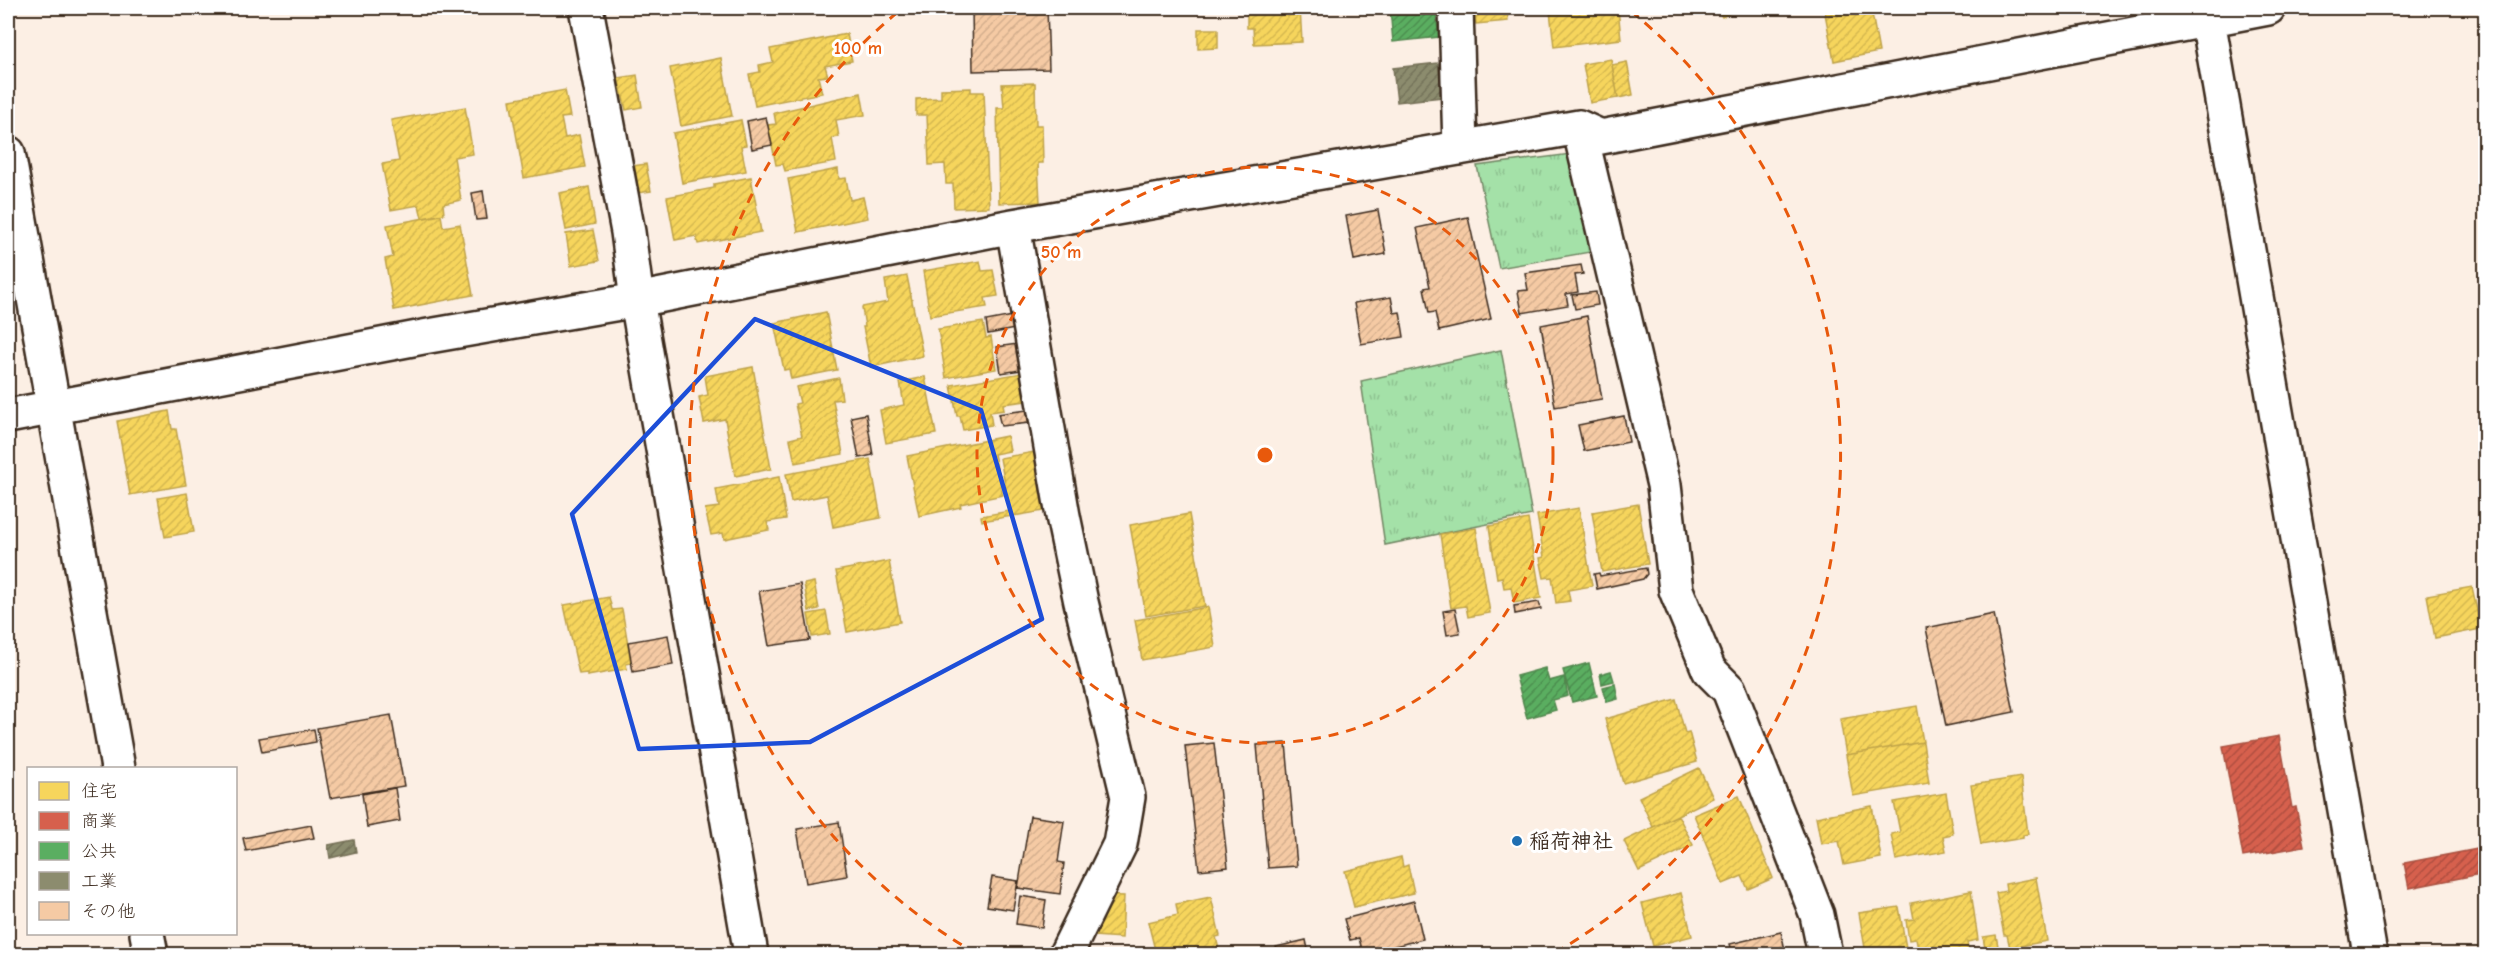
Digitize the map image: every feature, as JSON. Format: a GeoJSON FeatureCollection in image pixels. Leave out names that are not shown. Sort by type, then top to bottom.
{"type":"FeatureCollection","features":[{"type":"Feature","properties":{"kind":"street"},"geometry":{"type":"LineString","coordinates":[[586,8],[628,232],[637,300],[751,954]]}},
{"type":"Feature","properties":{"kind":"street"},"geometry":{"type":"LineString","coordinates":[[1456,8],[1460,148]]}},
{"type":"Feature","properties":{"kind":"street"},"geometry":{"type":"LineString","coordinates":[[8,416],[423,337],[637,300],[1013,226],[1579,127],[1601,137],[2207,13],[2268,8]]}},
{"type":"Feature","properties":{"kind":"street"},"geometry":{"type":"LineString","coordinates":[[2207,13],[2370,954]]}},
{"type":"Feature","properties":{"kind":"street"},"geometry":{"type":"LineString","coordinates":[[1579,127],[1664,485],[1676,590],[1708,670],[1729,690],[1817,915],[1825,954]]}},
{"type":"Feature","properties":{"kind":"street"},"geometry":{"type":"LineString","coordinates":[[8,153],[118,767]]}},
{"type":"Feature","properties":{"kind":"street"},"geometry":{"type":"LineString","coordinates":[[1013,226],[1063,516],[1081,602],[1128,797],[1120,844],[1066,954]]}},
{"type":"Feature","properties":{"kind":"street"},"geometry":{"type":"LineString","coordinates":[[147,935],[151,954]]}},
{"type":"Feature","properties":{"kind":"highlighted area"},"geometry":{"type":"Polygon","coordinates":[[[755,319],[981,410],[1042,619],[810,742],[639,749],[572,514],[755,319]]]}},
{"type":"Feature","properties":{"kind":"green space"},"geometry":{"type":"Polygon","coordinates":[[[1571,154],[1590,252],[1499,268],[1477,166],[1571,154]]]}},
{"type":"Feature","properties":{"kind":"green space"},"geometry":{"type":"Polygon","coordinates":[[[1501,350],[1532,515],[1385,545],[1361,381],[1501,350]]]}},
{"type":"Feature","properties":{"kind":"building: 住宅"},"geometry":{"type":"Polygon","coordinates":[[[1247,8],[1300,8],[1302,42],[1254,44],[1253,28],[1247,28],[1247,8]]]}},
{"type":"Feature","properties":{"kind":"building: 住宅"},"geometry":{"type":"Polygon","coordinates":[[[1474,8],[1507,8],[1508,21],[1476,24],[1474,8]]]}},
{"type":"Feature","properties":{"kind":"building: 住宅"},"geometry":{"type":"Polygon","coordinates":[[[1546,8],[1618,8],[1621,39],[1554,47],[1550,11],[1546,12],[1546,8]]]}},
{"type":"Feature","properties":{"kind":"building: 住宅"},"geometry":{"type":"Polygon","coordinates":[[[1717,8],[1739,8],[1722,17],[1717,8]]]}},
{"type":"Feature","properties":{"kind":"building: 住宅"},"geometry":{"type":"Polygon","coordinates":[[[1824,8],[1871,8],[1879,52],[1834,61],[1824,8]]]}},
{"type":"Feature","properties":{"kind":"building: 住宅"},"geometry":{"type":"Polygon","coordinates":[[[1198,29],[1218,29],[1218,48],[1198,49],[1198,29]]]}},
{"type":"Feature","properties":{"kind":"building: 住宅"},"geometry":{"type":"Polygon","coordinates":[[[847,34],[852,61],[825,66],[828,76],[818,77],[822,93],[755,106],[749,74],[760,72],[759,65],[773,62],[770,49],[847,34]]]}},
{"type":"Feature","properties":{"kind":"building: 住宅"},"geometry":{"type":"Polygon","coordinates":[[[721,58],[732,116],[681,126],[670,68],[721,58]]]}},
{"type":"Feature","properties":{"kind":"building: 住宅"},"geometry":{"type":"Polygon","coordinates":[[[1611,59],[1618,98],[1590,103],[1583,64],[1611,59]]]}},
{"type":"Feature","properties":{"kind":"building: 住宅"},"geometry":{"type":"Polygon","coordinates":[[[1627,62],[1633,95],[1618,98],[1612,65],[1627,62]]]}},
{"type":"Feature","properties":{"kind":"building: 住宅"},"geometry":{"type":"Polygon","coordinates":[[[637,75],[642,107],[626,110],[618,78],[637,75]]]}},
{"type":"Feature","properties":{"kind":"building: 住宅"},"geometry":{"type":"Polygon","coordinates":[[[1035,83],[1036,125],[1042,125],[1043,163],[1038,163],[1040,202],[999,203],[997,108],[1004,108],[1002,84],[1035,83]]]}},
{"type":"Feature","properties":{"kind":"building: 住宅"},"geometry":{"type":"Polygon","coordinates":[[[971,88],[971,92],[984,92],[989,207],[954,208],[953,184],[946,184],[945,164],[929,165],[927,115],[916,115],[916,99],[941,98],[941,89],[971,88]]]}},
{"type":"Feature","properties":{"kind":"building: 住宅"},"geometry":{"type":"Polygon","coordinates":[[[565,90],[570,117],[561,118],[565,138],[579,135],[585,167],[524,178],[510,100],[565,90]]]}},
{"type":"Feature","properties":{"kind":"building: 住宅"},"geometry":{"type":"Polygon","coordinates":[[[861,93],[865,115],[836,120],[839,137],[832,138],[836,162],[785,171],[783,164],[776,165],[768,125],[776,124],[774,113],[861,93]]]}},
{"type":"Feature","properties":{"kind":"building: 住宅"},"geometry":{"type":"Polygon","coordinates":[[[465,107],[473,154],[454,157],[461,200],[443,204],[444,214],[422,218],[419,205],[391,210],[382,164],[399,161],[391,120],[465,107]]]}},
{"type":"Feature","properties":{"kind":"building: 住宅"},"geometry":{"type":"Polygon","coordinates":[[[741,120],[746,145],[741,146],[746,171],[682,183],[673,133],[741,120]]]}},
{"type":"Feature","properties":{"kind":"building: 住宅"},"geometry":{"type":"Polygon","coordinates":[[[646,164],[651,191],[637,193],[633,166],[646,164]]]}},
{"type":"Feature","properties":{"kind":"building: 住宅"},"geometry":{"type":"Polygon","coordinates":[[[838,169],[839,179],[846,178],[850,200],[863,197],[868,218],[798,232],[788,179],[838,169]]]}},
{"type":"Feature","properties":{"kind":"building: 住宅"},"geometry":{"type":"Polygon","coordinates":[[[751,177],[761,232],[698,244],[696,236],[675,240],[667,197],[714,188],[714,184],[751,177]]]}},
{"type":"Feature","properties":{"kind":"building: 住宅"},"geometry":{"type":"Polygon","coordinates":[[[589,187],[595,224],[566,230],[559,193],[589,187]]]}},
{"type":"Feature","properties":{"kind":"building: 住宅"},"geometry":{"type":"Polygon","coordinates":[[[441,215],[443,227],[460,224],[473,295],[394,310],[385,259],[393,257],[387,225],[441,215]]]}},
{"type":"Feature","properties":{"kind":"building: 住宅"},"geometry":{"type":"Polygon","coordinates":[[[593,230],[599,261],[571,266],[566,234],[593,230]]]}},
{"type":"Feature","properties":{"kind":"building: 住宅"},"geometry":{"type":"Polygon","coordinates":[[[980,261],[982,271],[993,270],[998,296],[985,298],[987,307],[930,316],[923,271],[980,261]]]}},
{"type":"Feature","properties":{"kind":"building: 住宅"},"geometry":{"type":"Polygon","coordinates":[[[907,276],[923,356],[871,367],[863,327],[865,327],[862,307],[888,302],[885,280],[907,276]]]}},
{"type":"Feature","properties":{"kind":"building: 住宅"},"geometry":{"type":"Polygon","coordinates":[[[826,312],[837,370],[791,379],[789,369],[784,370],[774,323],[826,312]]]}},
{"type":"Feature","properties":{"kind":"building: 住宅"},"geometry":{"type":"Polygon","coordinates":[[[983,322],[986,338],[991,337],[996,369],[946,378],[938,329],[983,322]]]}},
{"type":"Feature","properties":{"kind":"building: 住宅"},"geometry":{"type":"Polygon","coordinates":[[[753,367],[771,469],[735,476],[725,419],[704,423],[699,397],[708,395],[705,376],[753,367]]]}},
{"type":"Feature","properties":{"kind":"building: 住宅"},"geometry":{"type":"Polygon","coordinates":[[[1022,373],[1026,401],[1003,404],[1004,410],[990,412],[992,425],[963,430],[960,416],[957,416],[951,385],[1022,373]]]}},
{"type":"Feature","properties":{"kind":"building: 住宅"},"geometry":{"type":"Polygon","coordinates":[[[925,377],[936,434],[886,443],[880,410],[904,405],[900,382],[925,377]]]}},
{"type":"Feature","properties":{"kind":"building: 住宅"},"geometry":{"type":"Polygon","coordinates":[[[839,378],[842,399],[833,400],[843,454],[795,463],[790,439],[802,436],[795,404],[800,403],[796,387],[839,378]]]}},
{"type":"Feature","properties":{"kind":"building: 住宅"},"geometry":{"type":"Polygon","coordinates":[[[169,411],[172,429],[176,429],[186,485],[130,495],[117,421],[169,411]]]}},
{"type":"Feature","properties":{"kind":"building: 住宅"},"geometry":{"type":"Polygon","coordinates":[[[1007,436],[1010,451],[994,454],[1003,495],[919,516],[907,456],[1007,436]]]}},
{"type":"Feature","properties":{"kind":"building: 住宅"},"geometry":{"type":"Polygon","coordinates":[[[1034,452],[1044,511],[982,521],[981,516],[1010,511],[1000,458],[1034,452]]]}},
{"type":"Feature","properties":{"kind":"building: 住宅"},"geometry":{"type":"Polygon","coordinates":[[[870,459],[881,518],[833,527],[827,495],[791,502],[786,474],[870,459]]]}},
{"type":"Feature","properties":{"kind":"building: 住宅"},"geometry":{"type":"Polygon","coordinates":[[[779,477],[786,519],[767,522],[769,530],[724,539],[723,533],[711,535],[705,509],[719,507],[716,489],[779,477]]]}},
{"type":"Feature","properties":{"kind":"building: 住宅"},"geometry":{"type":"Polygon","coordinates":[[[187,493],[194,532],[165,537],[158,498],[187,493]]]}},
{"type":"Feature","properties":{"kind":"building: 住宅"},"geometry":{"type":"Polygon","coordinates":[[[1638,504],[1648,564],[1602,572],[1592,512],[1638,504]]]}},
{"type":"Feature","properties":{"kind":"building: 住宅"},"geometry":{"type":"Polygon","coordinates":[[[1579,508],[1592,586],[1568,590],[1570,601],[1556,603],[1552,577],[1544,578],[1540,558],[1544,557],[1537,515],[1579,508]]]}},
{"type":"Feature","properties":{"kind":"building: 住宅"},"geometry":{"type":"Polygon","coordinates":[[[1189,514],[1205,606],[1146,616],[1130,525],[1189,514]]]}},
{"type":"Feature","properties":{"kind":"building: 住宅"},"geometry":{"type":"Polygon","coordinates":[[[1528,519],[1541,598],[1514,603],[1511,587],[1504,588],[1502,577],[1497,578],[1489,526],[1528,519]]]}},
{"type":"Feature","properties":{"kind":"building: 住宅"},"geometry":{"type":"Polygon","coordinates":[[[1476,528],[1490,613],[1468,617],[1466,606],[1451,608],[1440,534],[1476,528]]]}},
{"type":"Feature","properties":{"kind":"building: 住宅"},"geometry":{"type":"Polygon","coordinates":[[[889,561],[900,622],[847,632],[836,571],[889,561]]]}},
{"type":"Feature","properties":{"kind":"building: 住宅"},"geometry":{"type":"Polygon","coordinates":[[[814,582],[819,609],[809,611],[804,584],[814,582]]]}},
{"type":"Feature","properties":{"kind":"building: 住宅"},"geometry":{"type":"Polygon","coordinates":[[[2472,587],[2481,629],[2435,638],[2427,595],[2472,587]]]}},
{"type":"Feature","properties":{"kind":"building: 住宅"},"geometry":{"type":"Polygon","coordinates":[[[609,597],[612,610],[622,609],[631,663],[626,664],[627,669],[587,676],[587,673],[579,674],[564,605],[609,597]]]}},
{"type":"Feature","properties":{"kind":"building: 住宅"},"geometry":{"type":"Polygon","coordinates":[[[1208,607],[1215,647],[1142,660],[1135,620],[1208,607]]]}},
{"type":"Feature","properties":{"kind":"building: 住宅"},"geometry":{"type":"Polygon","coordinates":[[[826,611],[830,634],[812,637],[808,614],[826,611]]]}},
{"type":"Feature","properties":{"kind":"building: 住宅"},"geometry":{"type":"Polygon","coordinates":[[[1676,699],[1685,733],[1689,732],[1697,762],[1623,783],[1605,719],[1676,699]]]}},
{"type":"Feature","properties":{"kind":"building: 住宅"},"geometry":{"type":"Polygon","coordinates":[[[1917,706],[1923,742],[1846,755],[1840,719],[1917,706]]]}},
{"type":"Feature","properties":{"kind":"building: 住宅"},"geometry":{"type":"Polygon","coordinates":[[[1923,742],[1929,783],[1853,796],[1846,755],[1923,742]]]}},
{"type":"Feature","properties":{"kind":"building: 住宅"},"geometry":{"type":"Polygon","coordinates":[[[1699,768],[1713,798],[1653,827],[1639,797],[1699,768]]]}},
{"type":"Feature","properties":{"kind":"building: 住宅"},"geometry":{"type":"Polygon","coordinates":[[[2021,777],[2028,834],[2023,835],[2023,838],[1981,845],[1971,785],[2021,777]]]}},
{"type":"Feature","properties":{"kind":"building: 住宅"},"geometry":{"type":"Polygon","coordinates":[[[1946,793],[1953,834],[1943,836],[1946,851],[1896,860],[1891,834],[1900,832],[1894,802],[1946,793]]]}},
{"type":"Feature","properties":{"kind":"building: 住宅"},"geometry":{"type":"Polygon","coordinates":[[[1739,796],[1773,878],[1748,889],[1742,876],[1723,884],[1694,815],[1739,796]]]}},
{"type":"Feature","properties":{"kind":"building: 住宅"},"geometry":{"type":"Polygon","coordinates":[[[1872,806],[1881,858],[1844,865],[1839,841],[1821,844],[1816,817],[1872,806]]]}},
{"type":"Feature","properties":{"kind":"building: 住宅"},"geometry":{"type":"Polygon","coordinates":[[[1678,815],[1693,845],[1639,871],[1624,841],[1678,815]]]}},
{"type":"Feature","properties":{"kind":"building: 住宅"},"geometry":{"type":"Polygon","coordinates":[[[1401,857],[1403,867],[1408,865],[1414,893],[1354,907],[1345,871],[1401,857]]]}},
{"type":"Feature","properties":{"kind":"building: 住宅"},"geometry":{"type":"Polygon","coordinates":[[[2036,878],[2047,941],[2010,948],[2007,935],[2004,935],[1996,893],[2006,891],[2005,884],[2036,878]]]}},
{"type":"Feature","properties":{"kind":"building: 住宅"},"geometry":{"type":"Polygon","coordinates":[[[1971,891],[1978,940],[1967,942],[1969,954],[1940,954],[1939,951],[1919,954],[1916,939],[1909,940],[1906,920],[1914,919],[1911,903],[1971,891]]]}},
{"type":"Feature","properties":{"kind":"building: 住宅"},"geometry":{"type":"Polygon","coordinates":[[[1681,893],[1692,936],[1653,946],[1642,903],[1681,893]]]}},
{"type":"Feature","properties":{"kind":"building: 住宅"},"geometry":{"type":"Polygon","coordinates":[[[1096,895],[1124,896],[1122,938],[1094,936],[1096,895]]]}},
{"type":"Feature","properties":{"kind":"building: 住宅"},"geometry":{"type":"Polygon","coordinates":[[[1211,897],[1220,936],[1216,937],[1220,954],[1156,954],[1148,922],[1178,915],[1176,904],[1211,897]]]}},
{"type":"Feature","properties":{"kind":"building: 住宅"},"geometry":{"type":"Polygon","coordinates":[[[1899,907],[1907,954],[1866,954],[1859,913],[1899,907]]]}},
{"type":"Feature","properties":{"kind":"building: 住宅"},"geometry":{"type":"Polygon","coordinates":[[[1996,935],[1999,952],[1986,954],[1983,937],[1996,935]]]}},
{"type":"Feature","properties":{"kind":"building: 商業"},"geometry":{"type":"Polygon","coordinates":[[[2279,736],[2292,808],[2296,807],[2304,846],[2243,857],[2223,746],[2279,736]]]}},
{"type":"Feature","properties":{"kind":"building: 商業"},"geometry":{"type":"Polygon","coordinates":[[[2483,848],[2486,873],[2409,888],[2404,863],[2483,848]]]}},
{"type":"Feature","properties":{"kind":"building: 公共"},"geometry":{"type":"Polygon","coordinates":[[[1390,8],[1435,8],[1439,37],[1393,42],[1390,8]]]}},
{"type":"Feature","properties":{"kind":"building: 公共"},"geometry":{"type":"Polygon","coordinates":[[[1589,663],[1597,696],[1572,702],[1563,670],[1589,663]]]}},
{"type":"Feature","properties":{"kind":"building: 公共"},"geometry":{"type":"Polygon","coordinates":[[[1545,668],[1549,681],[1564,677],[1568,696],[1553,700],[1556,710],[1527,718],[1516,676],[1545,668]]]}},
{"type":"Feature","properties":{"kind":"building: 公共"},"geometry":{"type":"Polygon","coordinates":[[[1611,671],[1614,681],[1602,684],[1600,674],[1611,671]]]}},
{"type":"Feature","properties":{"kind":"building: 公共"},"geometry":{"type":"Polygon","coordinates":[[[1615,684],[1618,699],[1607,702],[1603,687],[1615,684]]]}},
{"type":"Feature","properties":{"kind":"building: 工業"},"geometry":{"type":"Polygon","coordinates":[[[1438,63],[1442,97],[1397,102],[1393,68],[1438,63]]]}},
{"type":"Feature","properties":{"kind":"building: 工業"},"geometry":{"type":"Polygon","coordinates":[[[354,840],[356,852],[330,858],[328,845],[354,840]]]}},
{"type":"Feature","properties":{"kind":"building: その他"},"geometry":{"type":"Polygon","coordinates":[[[972,8],[1047,8],[1049,69],[973,71],[972,8]]]}},
{"type":"Feature","properties":{"kind":"building: その他"},"geometry":{"type":"Polygon","coordinates":[[[766,117],[772,145],[752,149],[747,121],[766,117]]]}},
{"type":"Feature","properties":{"kind":"building: その他"},"geometry":{"type":"Polygon","coordinates":[[[483,191],[487,219],[476,220],[472,193],[483,191]]]}},
{"type":"Feature","properties":{"kind":"building: その他"},"geometry":{"type":"Polygon","coordinates":[[[1378,210],[1386,254],[1354,260],[1346,216],[1378,210]]]}},
{"type":"Feature","properties":{"kind":"building: その他"},"geometry":{"type":"Polygon","coordinates":[[[1468,217],[1491,319],[1439,331],[1435,312],[1429,313],[1424,288],[1430,287],[1417,228],[1468,217]]]}},
{"type":"Feature","properties":{"kind":"building: その他"},"geometry":{"type":"Polygon","coordinates":[[[1581,265],[1583,274],[1575,275],[1578,292],[1566,294],[1568,305],[1522,313],[1518,291],[1528,290],[1525,273],[1581,265]]]}},
{"type":"Feature","properties":{"kind":"building: その他"},"geometry":{"type":"Polygon","coordinates":[[[1596,292],[1598,305],[1575,309],[1572,295],[1596,292]]]}},
{"type":"Feature","properties":{"kind":"building: その他"},"geometry":{"type":"Polygon","coordinates":[[[1391,297],[1394,313],[1400,312],[1404,337],[1361,344],[1354,303],[1391,297]]]}},
{"type":"Feature","properties":{"kind":"building: その他"},"geometry":{"type":"Polygon","coordinates":[[[1012,316],[1015,329],[988,334],[986,321],[1012,316]]]}},
{"type":"Feature","properties":{"kind":"building: その他"},"geometry":{"type":"Polygon","coordinates":[[[1587,316],[1602,399],[1555,407],[1541,325],[1587,316]]]}},
{"type":"Feature","properties":{"kind":"building: その他"},"geometry":{"type":"Polygon","coordinates":[[[1017,344],[1021,370],[1001,373],[997,347],[1017,344]]]}},
{"type":"Feature","properties":{"kind":"building: その他"},"geometry":{"type":"Polygon","coordinates":[[[1027,410],[1029,423],[1001,426],[998,414],[1027,410]]]}},
{"type":"Feature","properties":{"kind":"building: その他"},"geometry":{"type":"Polygon","coordinates":[[[866,414],[873,455],[859,458],[851,417],[866,414]]]}},
{"type":"Feature","properties":{"kind":"building: その他"},"geometry":{"type":"Polygon","coordinates":[[[1624,416],[1629,442],[1584,451],[1578,425],[1624,416]]]}},
{"type":"Feature","properties":{"kind":"building: その他"},"geometry":{"type":"Polygon","coordinates":[[[1646,568],[1647,574],[1643,579],[1597,589],[1594,574],[1599,573],[1600,576],[1646,568]]]}},
{"type":"Feature","properties":{"kind":"building: その他"},"geometry":{"type":"Polygon","coordinates":[[[800,584],[810,640],[769,646],[759,591],[800,584]]]}},
{"type":"Feature","properties":{"kind":"building: その他"},"geometry":{"type":"Polygon","coordinates":[[[1539,602],[1541,609],[1515,614],[1514,606],[1539,602]]]}},
{"type":"Feature","properties":{"kind":"building: その他"},"geometry":{"type":"Polygon","coordinates":[[[1455,609],[1460,633],[1447,635],[1443,611],[1455,609]]]}},
{"type":"Feature","properties":{"kind":"building: その他"},"geometry":{"type":"Polygon","coordinates":[[[1994,614],[2014,712],[1946,726],[1926,628],[1994,614]]]}},
{"type":"Feature","properties":{"kind":"building: その他"},"geometry":{"type":"Polygon","coordinates":[[[668,635],[673,665],[633,672],[628,642],[668,635]]]}},
{"type":"Feature","properties":{"kind":"building: その他"},"geometry":{"type":"Polygon","coordinates":[[[391,715],[404,786],[330,798],[317,728],[391,715]]]}},
{"type":"Feature","properties":{"kind":"building: その他"},"geometry":{"type":"Polygon","coordinates":[[[314,729],[316,742],[262,752],[259,738],[314,729]]]}},
{"type":"Feature","properties":{"kind":"building: その他"},"geometry":{"type":"Polygon","coordinates":[[[1214,743],[1228,867],[1199,870],[1185,746],[1214,743]]]}},
{"type":"Feature","properties":{"kind":"building: その他"},"geometry":{"type":"Polygon","coordinates":[[[1286,743],[1297,866],[1268,868],[1257,745],[1286,743]]]}},
{"type":"Feature","properties":{"kind":"building: その他"},"geometry":{"type":"Polygon","coordinates":[[[395,788],[400,821],[367,827],[362,794],[395,788]]]}},
{"type":"Feature","properties":{"kind":"building: その他"},"geometry":{"type":"Polygon","coordinates":[[[1030,816],[1064,821],[1058,862],[1064,863],[1060,894],[1018,888],[1030,816]]]}},
{"type":"Feature","properties":{"kind":"building: その他"},"geometry":{"type":"Polygon","coordinates":[[[839,822],[847,876],[806,883],[797,829],[839,822]]]}},
{"type":"Feature","properties":{"kind":"building: その他"},"geometry":{"type":"Polygon","coordinates":[[[311,825],[314,838],[246,851],[243,838],[311,825]]]}},
{"type":"Feature","properties":{"kind":"building: その他"},"geometry":{"type":"Polygon","coordinates":[[[992,877],[1018,881],[1013,910],[987,906],[992,877]]]}},
{"type":"Feature","properties":{"kind":"building: その他"},"geometry":{"type":"Polygon","coordinates":[[[1020,896],[1046,900],[1042,928],[1016,924],[1020,896]]]}},
{"type":"Feature","properties":{"kind":"building: その他"},"geometry":{"type":"Polygon","coordinates":[[[1414,901],[1423,939],[1363,954],[1359,938],[1350,940],[1344,919],[1414,901]]]}},
{"type":"Feature","properties":{"kind":"building: その他"},"geometry":{"type":"Polygon","coordinates":[[[1781,932],[1786,954],[1733,954],[1730,944],[1781,932]]]}},
{"type":"Feature","properties":{"kind":"building: その他"},"geometry":{"type":"Polygon","coordinates":[[[1306,940],[1309,954],[1278,954],[1276,947],[1306,940]]]}},
{"type":"Feature","properties":{"kind":"place","name":"稲荷神社"},"geometry":{"type":"Point","coordinates":[1517,841]}}]}
